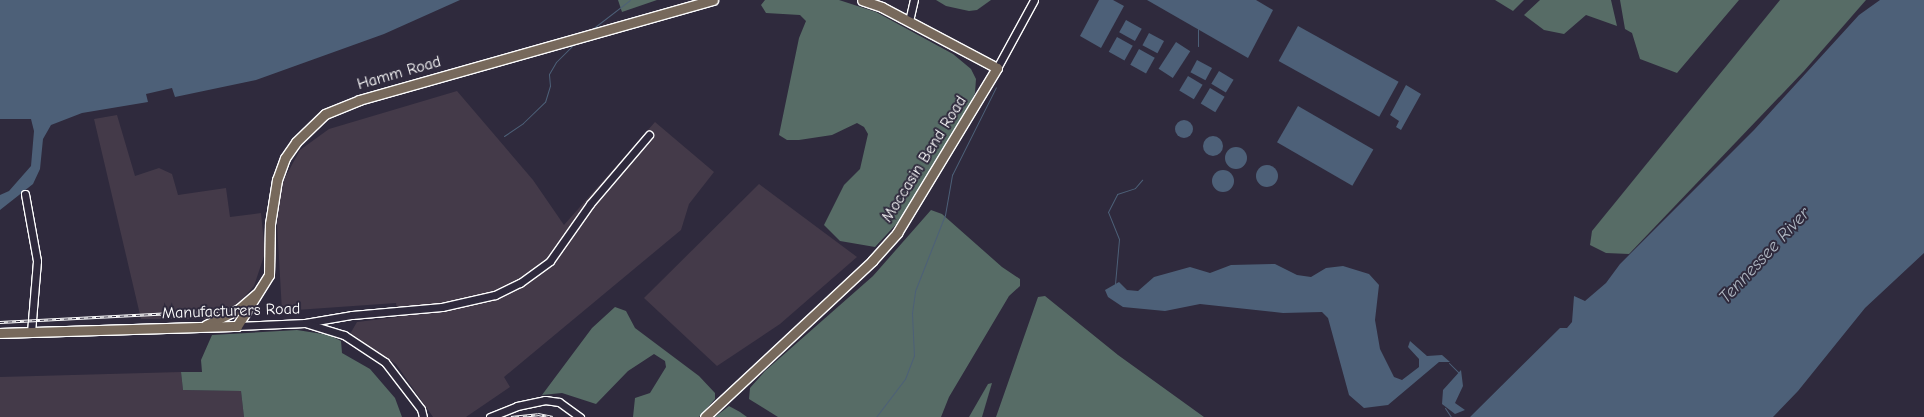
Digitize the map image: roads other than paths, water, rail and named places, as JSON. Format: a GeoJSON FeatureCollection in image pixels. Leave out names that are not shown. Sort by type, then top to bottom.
{"type":"FeatureCollection","features":[{"type":"Feature","properties":{"kind":"main road","name":"Hamm Road"},"geometry":{"type":"LineString","coordinates":[[237,326],[264,287],[272,262],[270,224],[277,180],[296,142],[325,114],[365,98],[713,0]]}},
{"type":"Feature","properties":{"kind":"main road"},"geometry":{"type":"LineString","coordinates":[[862,0],[909,21],[997,68]]}},
{"type":"Feature","properties":{"kind":"main road","name":"Moccasin Bend Road"},"geometry":{"type":"LineString","coordinates":[[705,417],[872,261],[897,232],[997,68]]}},
{"type":"Feature","properties":{"kind":"main road"},"geometry":{"type":"LineString","coordinates":[[202,326],[239,309],[264,287]]}},
{"type":"Feature","properties":{"kind":"main road","name":"Manufacturers Road"},"geometry":{"type":"LineString","coordinates":[[0,333],[237,326]]}},
{"type":"Feature","properties":{"kind":"street","name":"Moccasin Bend Road"},"geometry":{"type":"LineString","coordinates":[[997,68],[1034,0]]}},
{"type":"Feature","properties":{"kind":"street"},"geometry":{"type":"LineString","coordinates":[[909,21],[914,1]]}},
{"type":"Feature","properties":{"kind":"street"},"geometry":{"type":"LineString","coordinates":[[306,323],[352,315],[442,307],[495,295],[520,283],[550,261],[590,204],[649,135]]}},
{"type":"Feature","properties":{"kind":"street"},"geometry":{"type":"LineString","coordinates":[[25,194],[37,261],[31,332]]}},
{"type":"Feature","properties":{"kind":"street","name":"Manufacturers Road"},"geometry":{"type":"LineString","coordinates":[[237,326],[306,323],[344,335],[386,362],[421,410],[423,417]]}},
{"type":"Feature","properties":{"kind":"street"},"geometry":{"type":"LineString","coordinates":[[490,417],[517,406],[545,400],[559,402],[580,417]]}},
{"type":"Feature","properties":{"kind":"water"},"geometry":{"type":"Polygon","coordinates":[[[0,0],[460,0],[384,34],[256,80],[175,97],[172,88],[146,94],[148,102],[82,113],[51,125],[43,139],[40,169],[33,184],[0,210],[0,195],[9,191],[31,166],[34,131],[31,119],[0,119],[0,0]]]}},
{"type":"Feature","properties":{"kind":"water"},"geometry":{"type":"Polygon","coordinates":[[[1099,0],[1113,0],[1124,6],[1101,48],[1080,36],[1099,0]]]}},
{"type":"Feature","properties":{"kind":"water"},"geometry":{"type":"Polygon","coordinates":[[[1147,0],[1256,0],[1273,10],[1248,58],[1147,0]]]}},
{"type":"Feature","properties":{"kind":"water","name":"Tennessee River"},"geometry":{"type":"Polygon","coordinates":[[[1880,0],[1924,0],[1924,253],[1865,308],[1798,391],[1773,417],[1470,417],[1560,328],[1567,328],[1572,322],[1574,296],[1585,301],[1606,283],[1620,264],[1754,130],[1859,15],[1880,0]]]}},
{"type":"Feature","properties":{"kind":"water"},"geometry":{"type":"Polygon","coordinates":[[[1126,20],[1142,29],[1135,41],[1119,32],[1126,20]]]}},
{"type":"Feature","properties":{"kind":"water"},"geometry":{"type":"Polygon","coordinates":[[[1298,26],[1399,82],[1379,117],[1279,61],[1298,26]]]}},
{"type":"Feature","properties":{"kind":"water"},"geometry":{"type":"Polygon","coordinates":[[[1149,33],[1164,41],[1157,53],[1142,45],[1149,33]]]}},
{"type":"Feature","properties":{"kind":"water"},"geometry":{"type":"Polygon","coordinates":[[[1117,37],[1133,46],[1125,61],[1109,52],[1117,37]]]}},
{"type":"Feature","properties":{"kind":"water"},"geometry":{"type":"Polygon","coordinates":[[[1176,42],[1190,51],[1173,78],[1159,69],[1176,42]]]}},
{"type":"Feature","properties":{"kind":"water"},"geometry":{"type":"Polygon","coordinates":[[[1139,49],[1155,58],[1146,73],[1130,65],[1139,49]]]}},
{"type":"Feature","properties":{"kind":"water"},"geometry":{"type":"Polygon","coordinates":[[[1197,60],[1212,68],[1205,80],[1190,72],[1197,60]]]}},
{"type":"Feature","properties":{"kind":"water"},"geometry":{"type":"Polygon","coordinates":[[[1219,71],[1234,80],[1226,93],[1211,84],[1219,71]]]}},
{"type":"Feature","properties":{"kind":"water"},"geometry":{"type":"Polygon","coordinates":[[[1188,76],[1203,85],[1194,99],[1179,91],[1188,76]]]}},
{"type":"Feature","properties":{"kind":"water"},"geometry":{"type":"Polygon","coordinates":[[[1406,85],[1421,94],[1401,130],[1396,127],[1399,121],[1390,115],[1406,85]]]}},
{"type":"Feature","properties":{"kind":"water"},"geometry":{"type":"Polygon","coordinates":[[[1210,88],[1225,97],[1215,112],[1201,103],[1210,88]]]}},
{"type":"Feature","properties":{"kind":"water"},"geometry":{"type":"Polygon","coordinates":[[[1298,106],[1373,150],[1352,186],[1277,142],[1298,106]]]}},
{"type":"Feature","properties":{"kind":"water"},"geometry":{"type":"Polygon","coordinates":[[[1180,120],[1188,120],[1193,125],[1191,136],[1180,138],[1175,133],[1175,125],[1180,120]]]}},
{"type":"Feature","properties":{"kind":"water"},"geometry":{"type":"Polygon","coordinates":[[[1213,136],[1220,139],[1223,146],[1220,153],[1213,156],[1206,153],[1203,146],[1206,139],[1213,136]]]}},
{"type":"Feature","properties":{"kind":"water"},"geometry":{"type":"Polygon","coordinates":[[[1236,147],[1244,150],[1247,158],[1244,166],[1236,169],[1228,166],[1225,158],[1228,150],[1236,147]]]}},
{"type":"Feature","properties":{"kind":"water"},"geometry":{"type":"Polygon","coordinates":[[[1267,165],[1277,172],[1278,176],[1271,186],[1267,187],[1257,180],[1256,176],[1263,166],[1267,165]]]}},
{"type":"Feature","properties":{"kind":"water"},"geometry":{"type":"Polygon","coordinates":[[[1223,170],[1233,177],[1234,181],[1227,191],[1223,192],[1213,185],[1212,181],[1219,171],[1223,170]]]}},
{"type":"Feature","properties":{"kind":"water"},"geometry":{"type":"Polygon","coordinates":[[[1275,264],[1297,275],[1311,277],[1326,268],[1343,266],[1369,274],[1379,285],[1375,320],[1380,349],[1394,377],[1402,380],[1419,367],[1419,359],[1408,347],[1410,341],[1427,356],[1442,355],[1450,362],[1439,362],[1388,405],[1364,408],[1349,395],[1328,318],[1322,312],[1283,313],[1200,304],[1165,311],[1123,307],[1108,297],[1105,290],[1119,282],[1127,290],[1138,291],[1154,277],[1190,267],[1210,273],[1231,265],[1275,264]]]}},
{"type":"Feature","properties":{"kind":"water"},"geometry":{"type":"Polygon","coordinates":[[[1461,370],[1463,386],[1455,403],[1465,410],[1455,414],[1442,404],[1443,390],[1461,370]]]}},
{"type":"Feature","properties":{"kind":"waterway"},"geometry":{"type":"LineString","coordinates":[[591,30],[630,0]]}},
{"type":"Feature","properties":{"kind":"waterway"},"geometry":{"type":"LineString","coordinates":[[1198,29],[1198,46]]}},
{"type":"Feature","properties":{"kind":"waterway"},"geometry":{"type":"LineString","coordinates":[[504,136],[523,123],[545,102],[550,86],[549,74],[556,62],[574,44]]}},
{"type":"Feature","properties":{"kind":"waterway"},"geometry":{"type":"LineString","coordinates":[[876,417],[905,379],[914,356],[912,313],[915,291],[945,215],[952,175],[996,87]]}},
{"type":"Feature","properties":{"kind":"waterway"},"geometry":{"type":"LineString","coordinates":[[1115,284],[1119,239],[1108,212],[1117,194],[1135,188],[1142,180]]}},
{"type":"Feature","properties":{"kind":"waterway"},"geometry":{"type":"LineString","coordinates":[[1449,363],[1459,373]]}},
{"type":"Feature","properties":{"kind":"waterway"},"geometry":{"type":"LineString","coordinates":[[1445,408],[1451,417]]}},
{"type":"Feature","properties":{"kind":"railway"},"geometry":{"type":"LineString","coordinates":[[0,322],[231,310]]}},
{"type":"Feature","properties":{"kind":"railway"},"geometry":{"type":"LineString","coordinates":[[511,417],[538,414],[553,417]]}}]}
